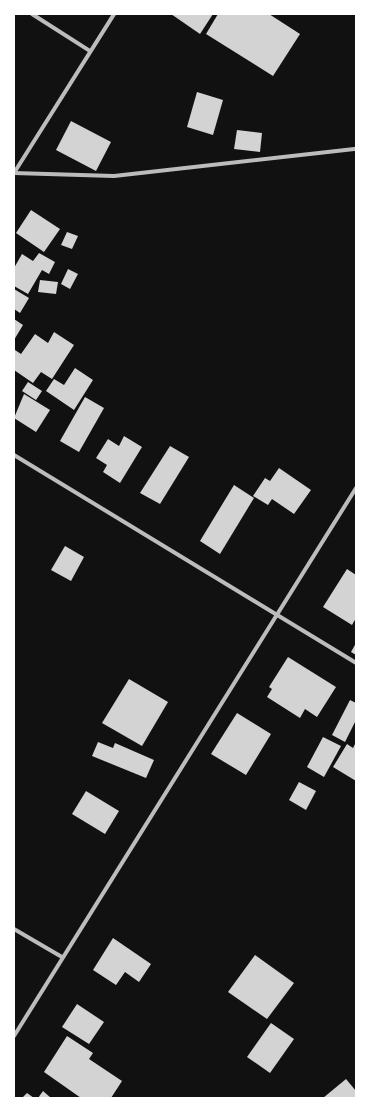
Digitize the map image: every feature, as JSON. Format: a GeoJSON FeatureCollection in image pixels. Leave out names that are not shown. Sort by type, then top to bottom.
{"type":"FeatureCollection","features":[{"type":"Feature","properties":{"kind":"street"},"geometry":{"type":"LineString","coordinates":[[32,14],[90,51]]}},
{"type":"Feature","properties":{"kind":"street"},"geometry":{"type":"LineString","coordinates":[[14,173],[114,14]]}},
{"type":"Feature","properties":{"kind":"street"},"geometry":{"type":"LineString","coordinates":[[14,173],[114,176],[356,149]]}},
{"type":"Feature","properties":{"kind":"street"},"geometry":{"type":"LineString","coordinates":[[14,455],[356,663]]}},
{"type":"Feature","properties":{"kind":"street"},"geometry":{"type":"LineString","coordinates":[[14,1036],[356,488]]}},
{"type":"Feature","properties":{"kind":"street"},"geometry":{"type":"LineString","coordinates":[[14,929],[62,957]]}},
{"type":"Feature","properties":{"kind":"building"},"geometry":{"type":"Polygon","coordinates":[[[171,14],[213,14],[200,34],[171,14]]]}},
{"type":"Feature","properties":{"kind":"building"},"geometry":{"type":"Polygon","coordinates":[[[218,14],[269,14],[300,34],[273,76],[206,34],[218,14]]]}},
{"type":"Feature","properties":{"kind":"building"},"geometry":{"type":"Polygon","coordinates":[[[197,92],[223,100],[213,135],[187,127],[197,92]]]}},
{"type":"Feature","properties":{"kind":"building"},"geometry":{"type":"Polygon","coordinates":[[[71,121],[111,142],[96,171],[56,150],[71,121]]]}},
{"type":"Feature","properties":{"kind":"building"},"geometry":{"type":"Polygon","coordinates":[[[237,130],[262,133],[260,152],[234,149],[237,130]]]}},
{"type":"Feature","properties":{"kind":"building"},"geometry":{"type":"Polygon","coordinates":[[[31,210],[60,229],[44,252],[16,233],[31,210]]]}},
{"type":"Feature","properties":{"kind":"building"},"geometry":{"type":"Polygon","coordinates":[[[67,232],[78,236],[72,249],[61,245],[67,232]]]}},
{"type":"Feature","properties":{"kind":"building"},"geometry":{"type":"Polygon","coordinates":[[[39,253],[55,262],[49,274],[42,270],[28,294],[14,286],[14,268],[22,254],[33,261],[39,253]]]}},
{"type":"Feature","properties":{"kind":"building"},"geometry":{"type":"Polygon","coordinates":[[[68,269],[78,274],[70,289],[61,284],[68,269]]]}},
{"type":"Feature","properties":{"kind":"building"},"geometry":{"type":"Polygon","coordinates":[[[40,280],[58,282],[56,294],[38,292],[40,280]]]}},
{"type":"Feature","properties":{"kind":"building"},"geometry":{"type":"Polygon","coordinates":[[[14,289],[29,298],[20,313],[14,309],[14,289]]]}},
{"type":"Feature","properties":{"kind":"building"},"geometry":{"type":"Polygon","coordinates":[[[14,319],[23,325],[14,340],[14,319]]]}},
{"type":"Feature","properties":{"kind":"building"},"geometry":{"type":"Polygon","coordinates":[[[54,332],[74,345],[52,379],[41,372],[33,383],[14,370],[15,350],[21,354],[35,334],[48,343],[54,332]]]}},
{"type":"Feature","properties":{"kind":"building"},"geometry":{"type":"Polygon","coordinates":[[[75,368],[93,380],[74,410],[46,391],[54,379],[64,385],[75,368]]]}},
{"type":"Feature","properties":{"kind":"building"},"geometry":{"type":"Polygon","coordinates":[[[28,382],[42,391],[36,400],[22,391],[28,382]]]}},
{"type":"Feature","properties":{"kind":"building"},"geometry":{"type":"Polygon","coordinates":[[[24,394],[50,410],[36,432],[14,418],[24,394]]]}},
{"type":"Feature","properties":{"kind":"building"},"geometry":{"type":"Polygon","coordinates":[[[85,397],[104,408],[79,452],[60,441],[85,397]]]}},
{"type":"Feature","properties":{"kind":"building"},"geometry":{"type":"Polygon","coordinates":[[[124,436],[142,447],[120,483],[103,472],[107,465],[96,458],[108,439],[119,446],[124,436]]]}},
{"type":"Feature","properties":{"kind":"building"},"geometry":{"type":"Polygon","coordinates":[[[170,446],[189,457],[160,504],[140,493],[170,446]]]}},
{"type":"Feature","properties":{"kind":"building"},"geometry":{"type":"Polygon","coordinates":[[[279,468],[311,490],[294,514],[272,499],[268,505],[253,496],[265,478],[270,481],[279,468]]]}},
{"type":"Feature","properties":{"kind":"building"},"geometry":{"type":"Polygon","coordinates":[[[234,485],[254,498],[220,554],[200,541],[234,485]]]}},
{"type":"Feature","properties":{"kind":"building"},"geometry":{"type":"Polygon","coordinates":[[[65,546],[84,557],[71,581],[51,570],[65,546]]]}},
{"type":"Feature","properties":{"kind":"building"},"geometry":{"type":"Polygon","coordinates":[[[347,569],[356,575],[356,618],[352,625],[323,607],[347,569]]]}},
{"type":"Feature","properties":{"kind":"building"},"geometry":{"type":"Polygon","coordinates":[[[356,643],[356,655],[351,652],[356,643]]]}},
{"type":"Feature","properties":{"kind":"building"},"geometry":{"type":"Polygon","coordinates":[[[288,657],[336,687],[317,717],[305,709],[300,718],[267,697],[272,689],[269,687],[288,657]]]}},
{"type":"Feature","properties":{"kind":"building"},"geometry":{"type":"Polygon","coordinates":[[[129,679],[168,702],[142,746],[102,723],[129,679]]]}},
{"type":"Feature","properties":{"kind":"building"},"geometry":{"type":"Polygon","coordinates":[[[350,700],[356,703],[356,720],[345,742],[332,735],[350,700]]]}},
{"type":"Feature","properties":{"kind":"building"},"geometry":{"type":"Polygon","coordinates":[[[237,713],[271,734],[246,775],[211,754],[237,713]]]}},
{"type":"Feature","properties":{"kind":"building"},"geometry":{"type":"Polygon","coordinates":[[[323,737],[341,746],[324,777],[307,767],[323,737]]]}},
{"type":"Feature","properties":{"kind":"building"},"geometry":{"type":"Polygon","coordinates":[[[98,742],[113,748],[115,743],[154,760],[146,778],[92,756],[98,742]]]}},
{"type":"Feature","properties":{"kind":"building"},"geometry":{"type":"Polygon","coordinates":[[[356,742],[356,781],[333,767],[347,744],[353,748],[356,742]]]}},
{"type":"Feature","properties":{"kind":"building"},"geometry":{"type":"Polygon","coordinates":[[[299,782],[316,791],[306,810],[289,800],[299,782]]]}},
{"type":"Feature","properties":{"kind":"building"},"geometry":{"type":"Polygon","coordinates":[[[86,791],[119,811],[105,834],[72,814],[86,791]]]}},
{"type":"Feature","properties":{"kind":"building"},"geometry":{"type":"Polygon","coordinates":[[[113,938],[151,964],[139,982],[125,972],[116,985],[93,970],[113,938]]]}},
{"type":"Feature","properties":{"kind":"building"},"geometry":{"type":"Polygon","coordinates":[[[255,955],[294,983],[267,1019],[228,992],[255,955]]]}},
{"type":"Feature","properties":{"kind":"building"},"geometry":{"type":"Polygon","coordinates":[[[77,1004],[104,1022],[89,1044],[62,1027],[77,1004]]]}},
{"type":"Feature","properties":{"kind":"building"},"geometry":{"type":"Polygon","coordinates":[[[271,1023],[294,1039],[270,1073],[247,1057],[271,1023]]]}},
{"type":"Feature","properties":{"kind":"building"},"geometry":{"type":"Polygon","coordinates":[[[67,1036],[93,1053],[89,1059],[122,1081],[111,1098],[81,1098],[44,1072],[67,1036]]]}},
{"type":"Feature","properties":{"kind":"building"},"geometry":{"type":"Polygon","coordinates":[[[346,1079],[356,1091],[356,1098],[323,1098],[346,1079]]]}},
{"type":"Feature","properties":{"kind":"building"},"geometry":{"type":"Polygon","coordinates":[[[43,1091],[51,1098],[38,1098],[43,1091]]]}},
{"type":"Feature","properties":{"kind":"building"},"geometry":{"type":"Polygon","coordinates":[[[27,1093],[34,1098],[22,1098],[27,1093]]]}}]}
